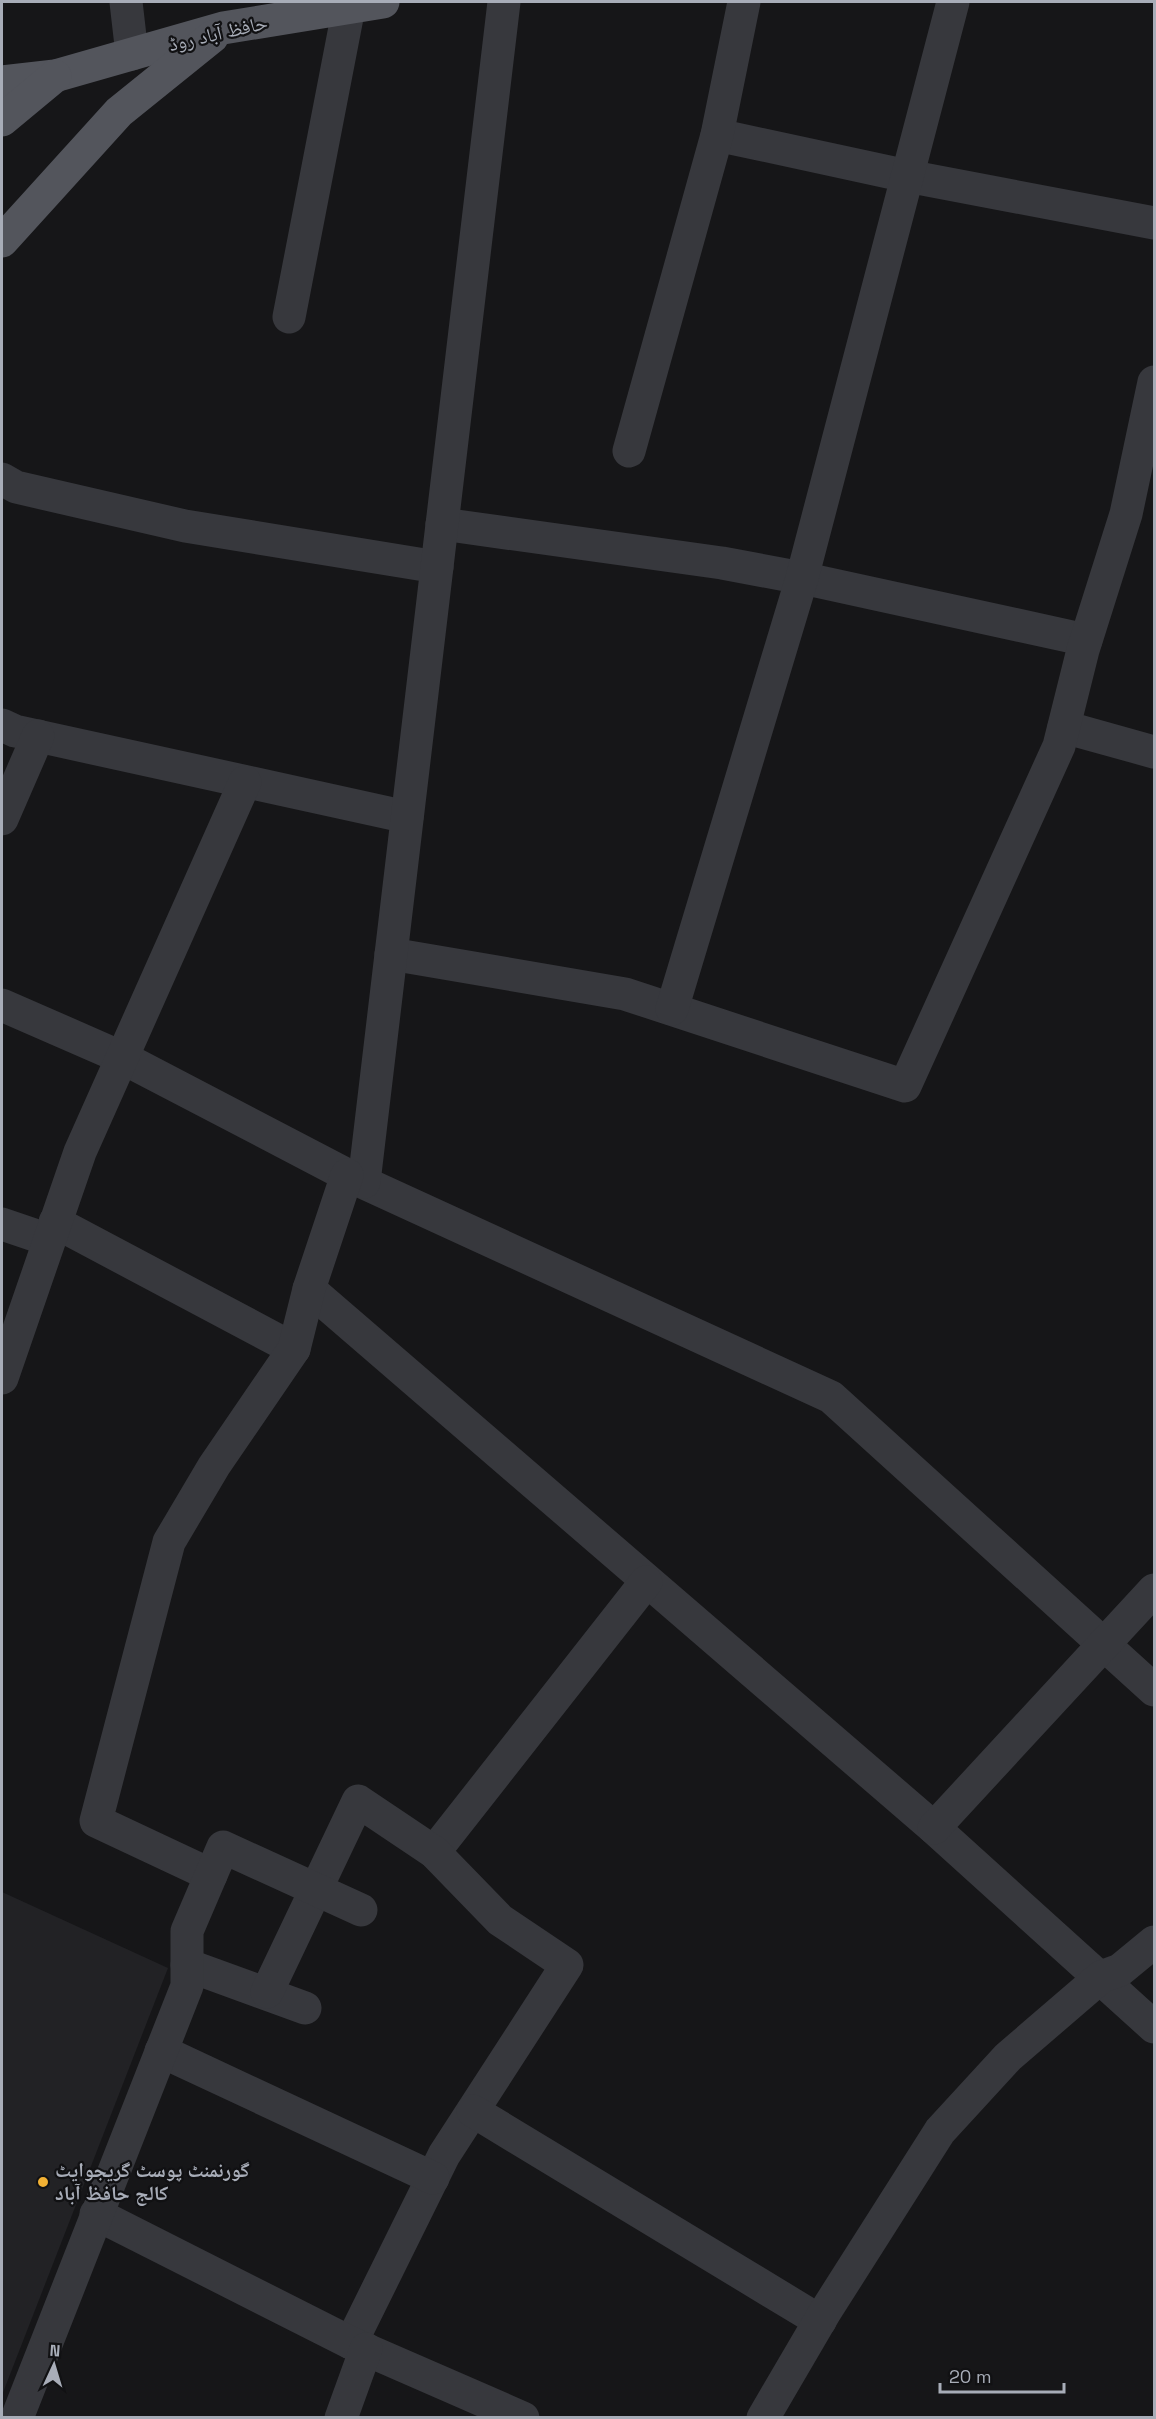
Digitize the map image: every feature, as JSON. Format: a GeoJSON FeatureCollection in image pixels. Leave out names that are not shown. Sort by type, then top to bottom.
{"type":"FeatureCollection","features":[{"type":"Feature","properties":{"kind":"main road"},"geometry":{"type":"LineString","coordinates":[[2,241],[119,112],[223,28],[246,2]]}},
{"type":"Feature","properties":{"kind":"main road","name":"حافظ آباد روڈ"},"geometry":{"type":"LineString","coordinates":[[55,76],[223,28],[383,2]]}},
{"type":"Feature","properties":{"kind":"main road"},"geometry":{"type":"LineString","coordinates":[[2,82],[55,76]]}},
{"type":"Feature","properties":{"kind":"main road"},"geometry":{"type":"LineString","coordinates":[[2,120],[55,76]]}},
{"type":"Feature","properties":{"kind":"street"},"geometry":{"type":"LineString","coordinates":[[126,2],[132,54]]}},
{"type":"Feature","properties":{"kind":"street"},"geometry":{"type":"LineString","coordinates":[[211,1875],[96,1821],[169,1542],[214,1466],[294,1349],[309,1289],[356,1178],[391,954],[504,2]]}},
{"type":"Feature","properties":{"kind":"street"},"geometry":{"type":"LineString","coordinates":[[628,451],[717,135],[744,2]]}},
{"type":"Feature","properties":{"kind":"street"},"geometry":{"type":"LineString","coordinates":[[672,1009],[802,578],[952,2]]}},
{"type":"Feature","properties":{"kind":"street"},"geometry":{"type":"LineString","coordinates":[[289,317],[349,7]]}},
{"type":"Feature","properties":{"kind":"street"},"geometry":{"type":"LineString","coordinates":[[717,135],[907,177],[1155,224]]}},
{"type":"Feature","properties":{"kind":"street"},"geometry":{"type":"LineString","coordinates":[[391,954],[625,994],[905,1086],[1059,746],[1086,640],[1126,514],[1145,470],[1155,382]]}},
{"type":"Feature","properties":{"kind":"street"},"geometry":{"type":"LineString","coordinates":[[2,479],[16,487],[185,525],[437,567]]}},
{"type":"Feature","properties":{"kind":"street"},"geometry":{"type":"LineString","coordinates":[[442,524],[722,563],[802,578],[1086,640]]}},
{"type":"Feature","properties":{"kind":"street"},"geometry":{"type":"LineString","coordinates":[[2,725],[38,736],[407,817]]}},
{"type":"Feature","properties":{"kind":"street"},"geometry":{"type":"LineString","coordinates":[[1064,727],[1155,752]]}},
{"type":"Feature","properties":{"kind":"street"},"geometry":{"type":"LineString","coordinates":[[2,819],[38,736]]}},
{"type":"Feature","properties":{"kind":"street"},"geometry":{"type":"LineString","coordinates":[[2,1378],[80,1152],[245,782]]}},
{"type":"Feature","properties":{"kind":"street"},"geometry":{"type":"LineString","coordinates":[[2,1005],[123,1058],[356,1178],[831,1397],[1155,1690]]}},
{"type":"Feature","properties":{"kind":"street"},"geometry":{"type":"LineString","coordinates":[[2,1224],[52,1231],[294,1349]]}},
{"type":"Feature","properties":{"kind":"street"},"geometry":{"type":"LineString","coordinates":[[309,1289],[934,1828],[1155,2027]]}},
{"type":"Feature","properties":{"kind":"street"},"geometry":{"type":"LineString","coordinates":[[434,1852],[646,1582]]}},
{"type":"Feature","properties":{"kind":"street"},"geometry":{"type":"LineString","coordinates":[[934,1828],[1155,1590]]}},
{"type":"Feature","properties":{"kind":"street"},"geometry":{"type":"LineString","coordinates":[[267,1992],[358,1800],[434,1852],[501,1920],[567,1965],[473,2111],[433,2178],[358,2346],[341,2418]]}},
{"type":"Feature","properties":{"kind":"street"},"geometry":{"type":"LineString","coordinates":[[17,2418],[187,1986],[187,1931],[223,1847],[361,1910]]}},
{"type":"Feature","properties":{"kind":"street"},"geometry":{"type":"LineString","coordinates":[[763,2418],[820,2321],[940,2131],[1008,2057],[1101,1977],[1120,1970],[1155,1942]]}},
{"type":"Feature","properties":{"kind":"street"},"geometry":{"type":"LineString","coordinates":[[187,1965],[267,1992],[305,2008]]}},
{"type":"Feature","properties":{"kind":"street"},"geometry":{"type":"LineString","coordinates":[[161,2051],[433,2178]]}},
{"type":"Feature","properties":{"kind":"street"},"geometry":{"type":"LineString","coordinates":[[473,2111],[820,2321]]}},
{"type":"Feature","properties":{"kind":"street"},"geometry":{"type":"LineString","coordinates":[[96,2214],[358,2346],[523,2418]]}},
{"type":"Feature","properties":{"kind":"shaded area","name":"گورنمنٹ پوسٹ گریجوایٹ کالج حافظ آباد"},"geometry":{"type":"Polygon","coordinates":[[[2,1892],[168,1968],[2,2395],[2,1892]]]}},
{"type":"Feature","properties":{"kind":"place","name":"گورنمنٹ پوسٹ گریجوایٹ کالج حافظ آباد"},"geometry":{"type":"Point","coordinates":[43,2182]}}]}
